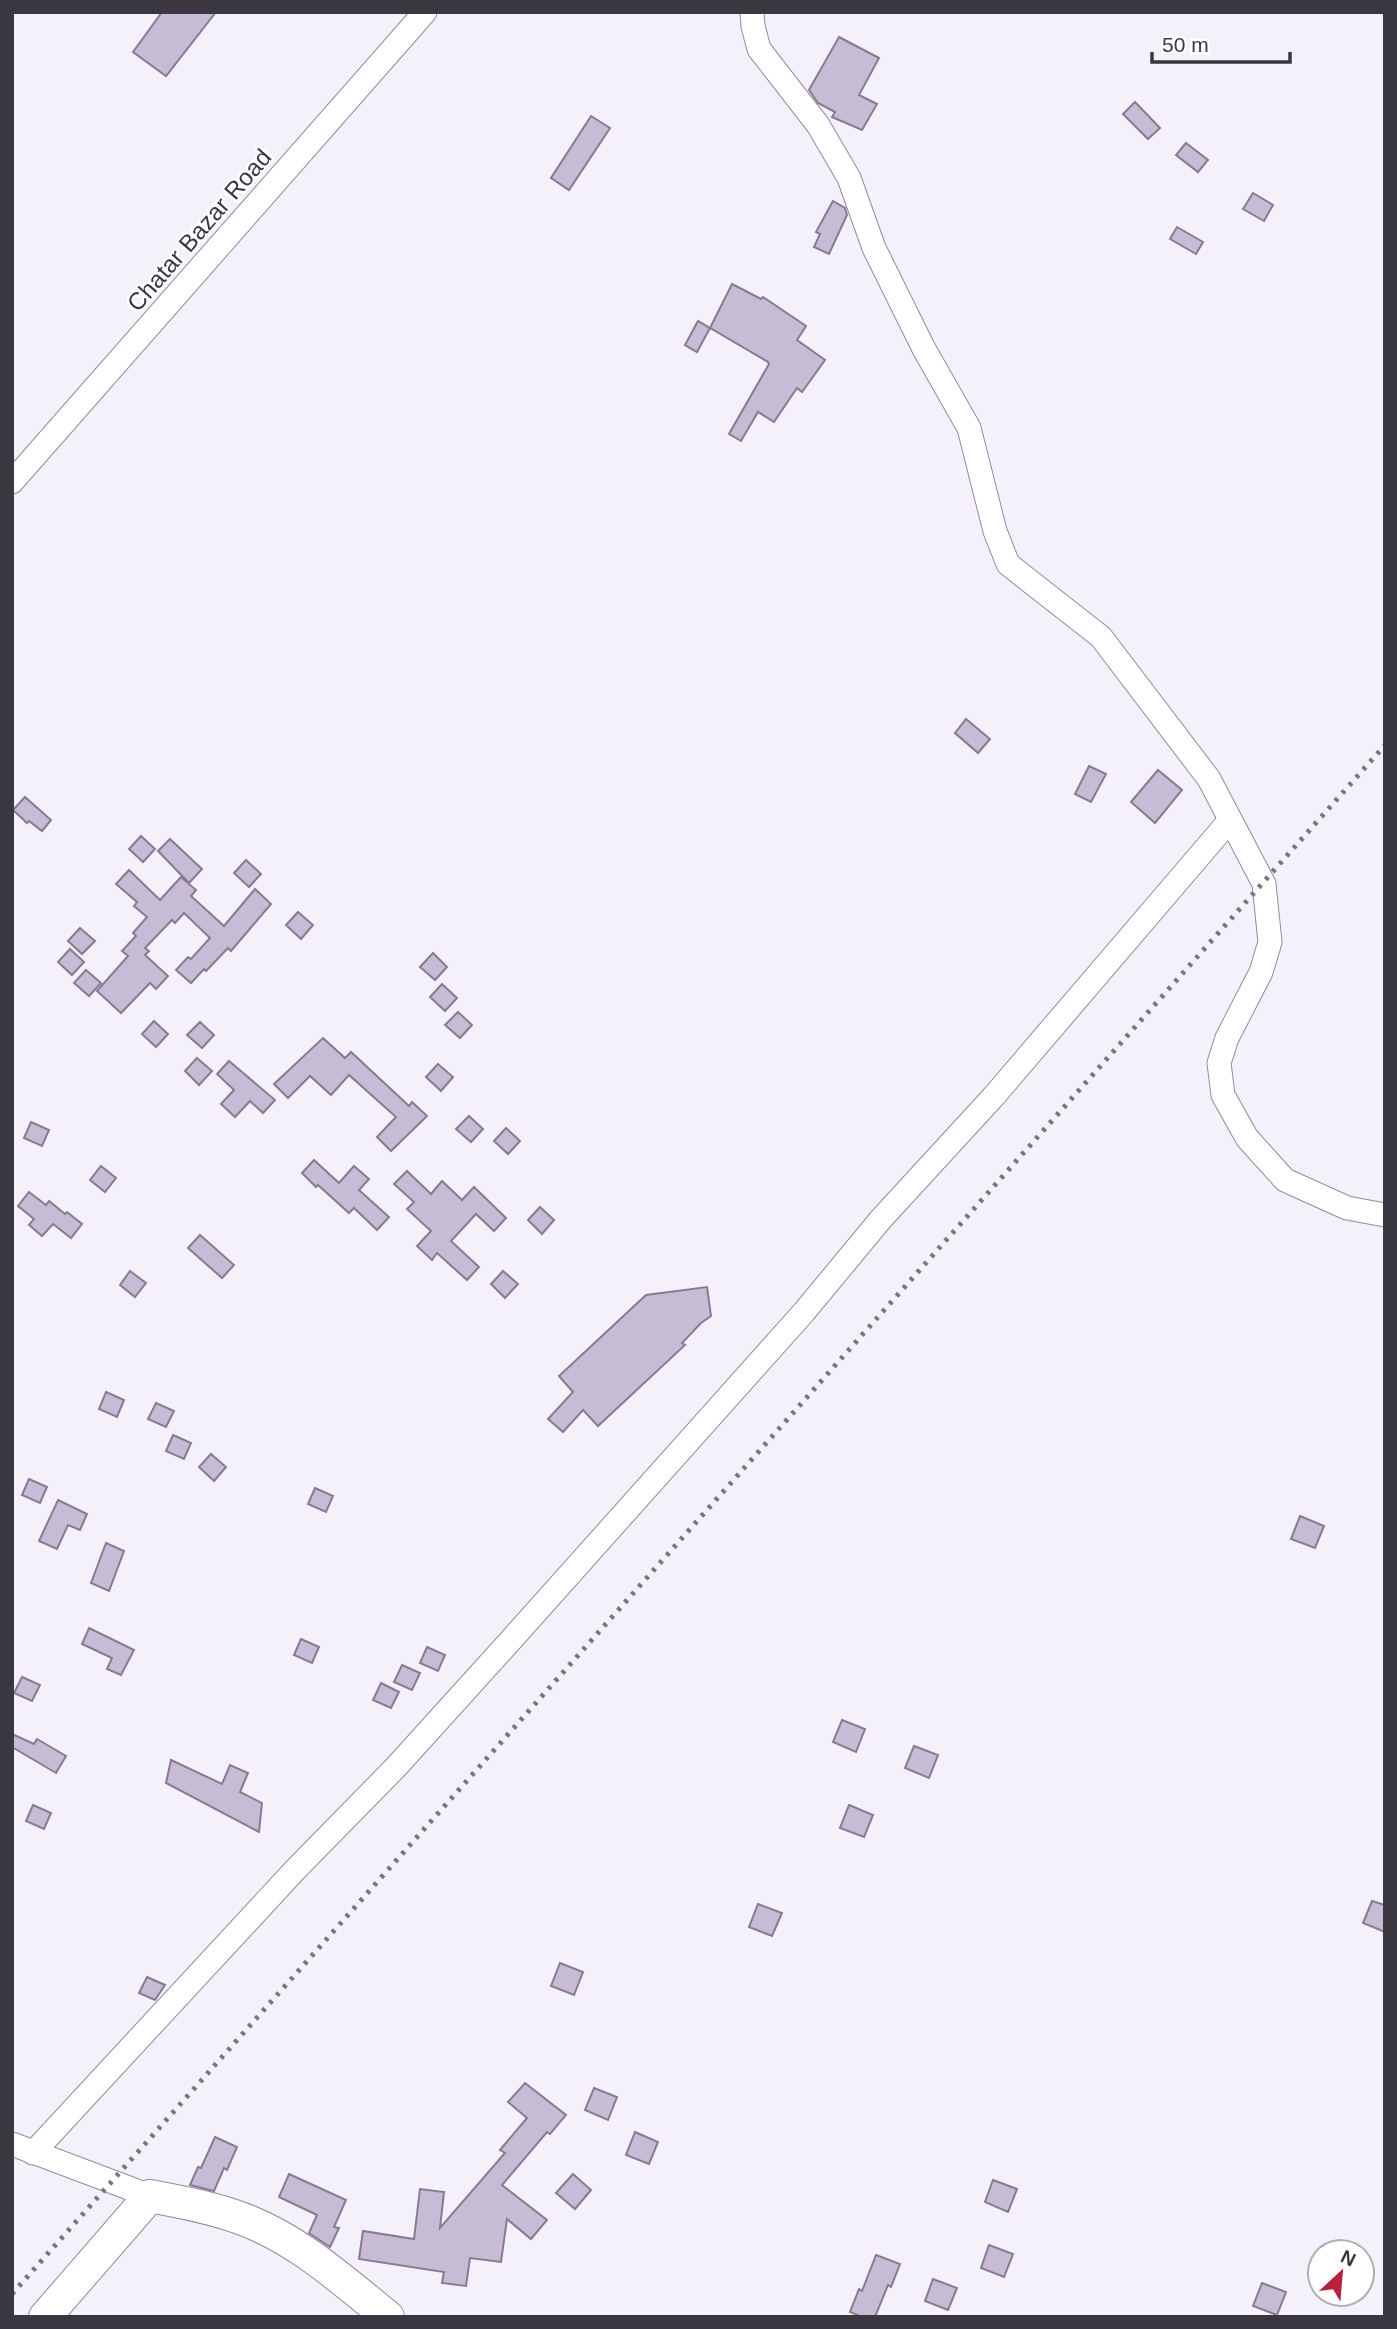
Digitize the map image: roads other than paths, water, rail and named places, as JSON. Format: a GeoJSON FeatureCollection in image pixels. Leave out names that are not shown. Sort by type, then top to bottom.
{"type":"FeatureCollection","features":[{"type":"Feature","properties":{"kind":"street","name":"Chatar Bazar Road"},"geometry":{"type":"LineString","coordinates":[[12,482],[425,12]]}},
{"type":"Feature","properties":{"kind":"street"},"geometry":{"type":"LineString","coordinates":[[752,12],[759,49],[818,125],[849,178],[874,248],[924,349],[970,428],[995,531],[1008,564],[1101,637],[1209,779],[1264,884],[1270,942],[1261,972],[1227,1038],[1219,1063],[1223,1094],[1247,1138],[1285,1180],[1347,1208],[1385,1216]]}},
{"type":"Feature","properties":{"kind":"street"},"geometry":{"type":"LineString","coordinates":[[387,2317],[311,2256],[278,2235],[241,2218],[204,2206],[150,2196],[23,2149],[396,1767],[804,1311],[881,1219],[995,1096],[1230,820]]}},
{"type":"Feature","properties":{"kind":"street"},"geometry":{"type":"LineString","coordinates":[[45,2317],[150,2196]]}},
{"type":"Feature","properties":{"kind":"railway"},"geometry":{"type":"LineString","coordinates":[[12,2294],[1385,745]]}}]}
